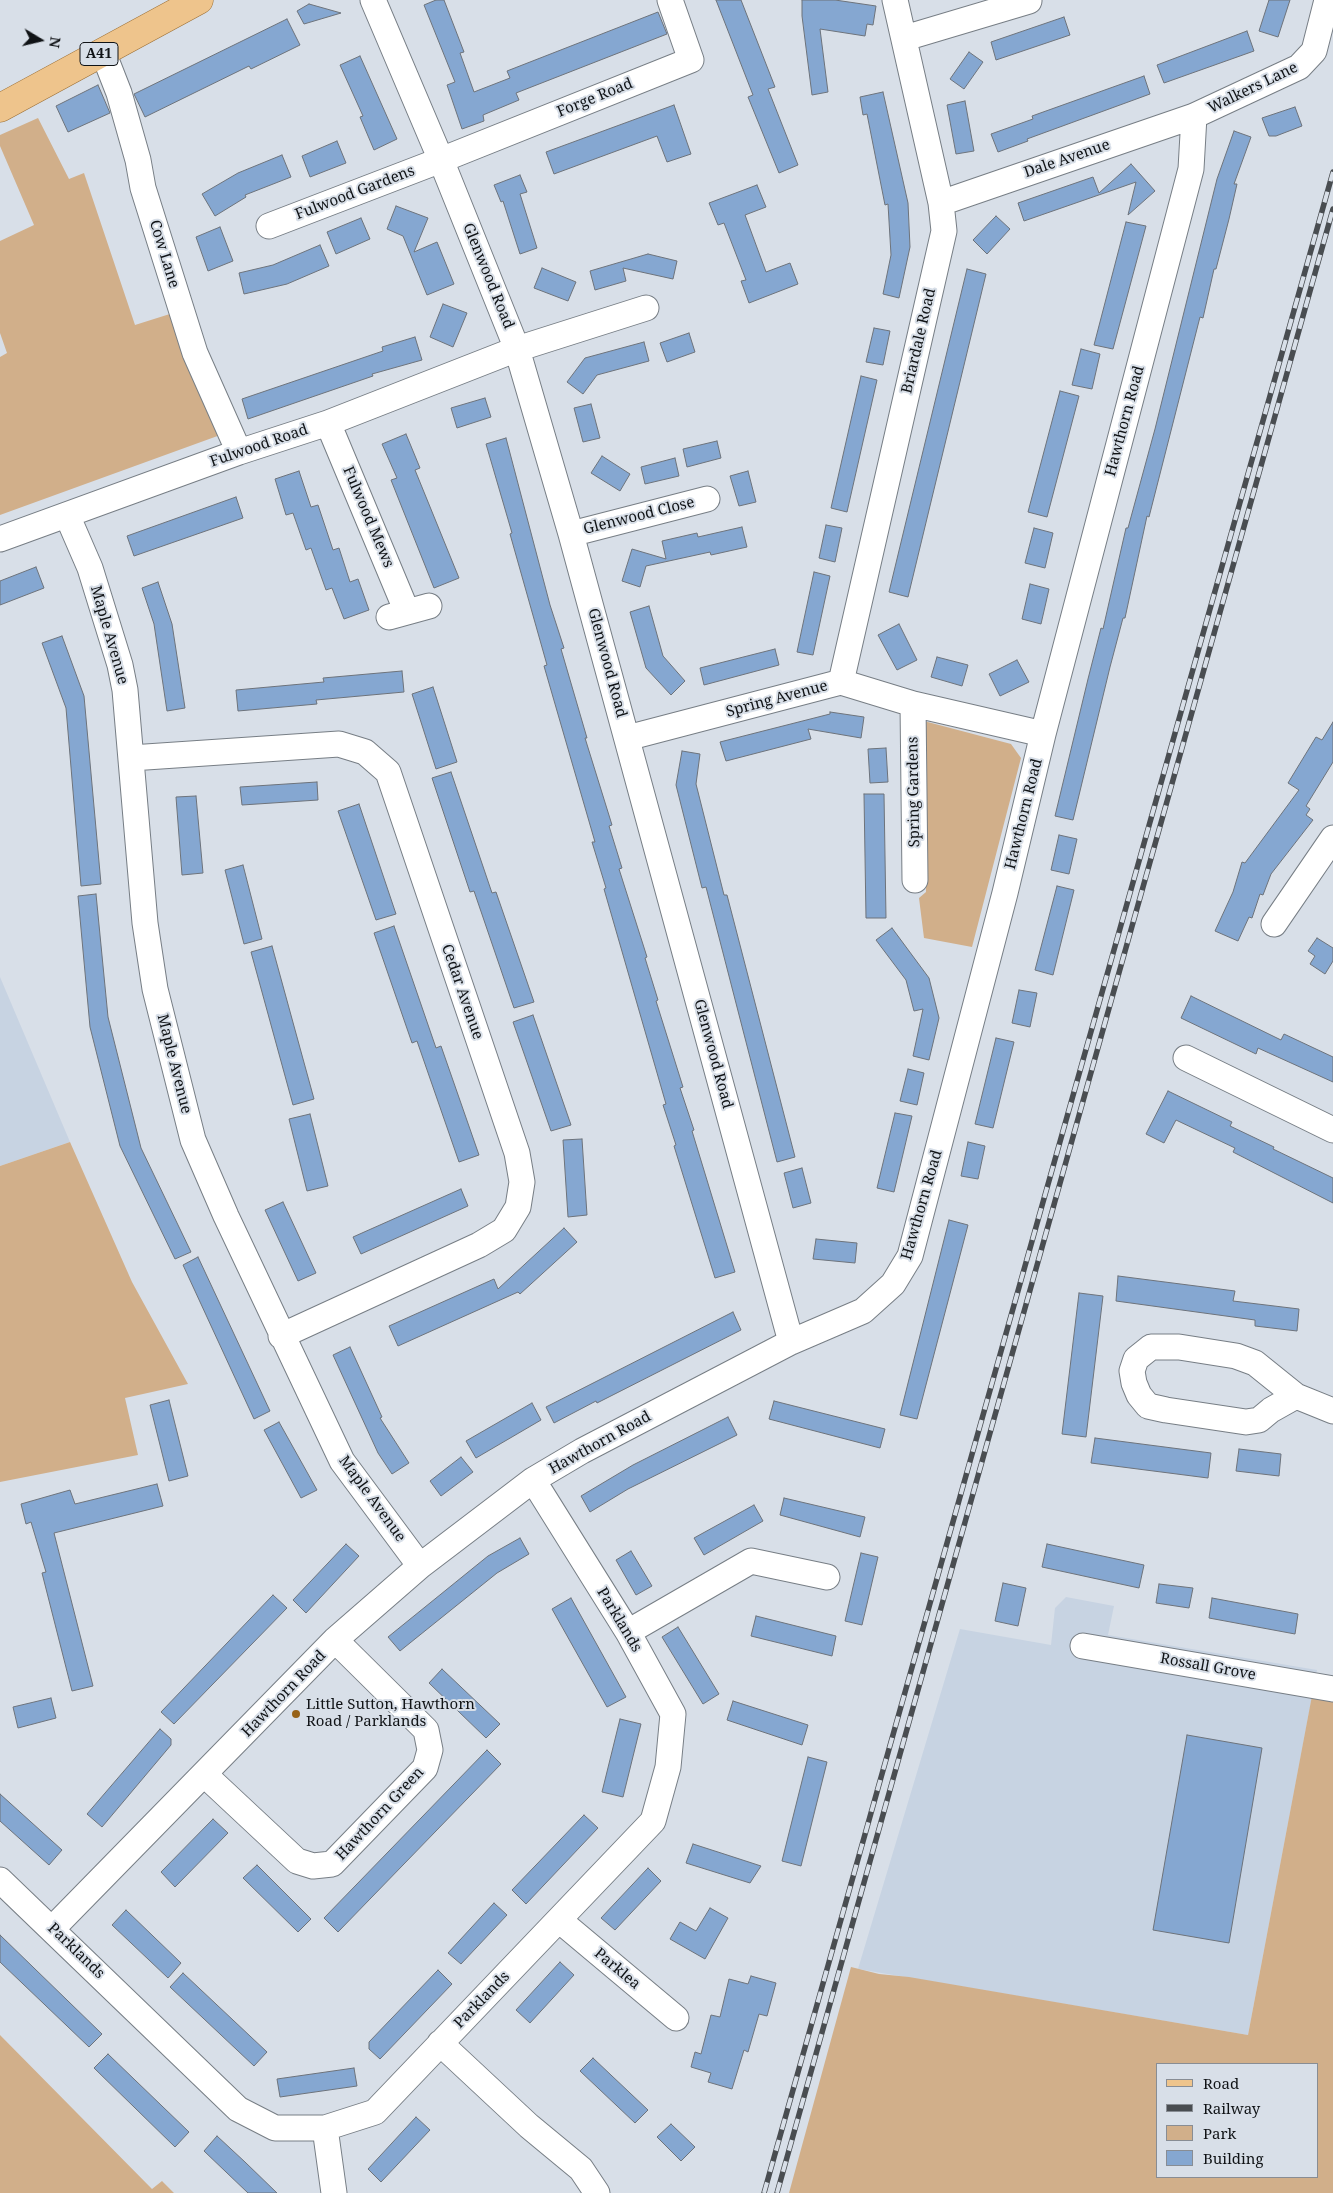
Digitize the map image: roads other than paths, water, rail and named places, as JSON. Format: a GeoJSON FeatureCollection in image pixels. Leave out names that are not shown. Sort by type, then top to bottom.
{"type":"FeatureCollection","features":[{"type":"Feature","properties":{"kind":"main road","name":"A41"},"geometry":{"type":"LineString","coordinates":[[0,108],[199,0]]}},
{"type":"Feature","properties":{"kind":"street","name":"Glenwood Road"},"geometry":{"type":"LineString","coordinates":[[373,0],[442,160],[518,349],[571,534],[792,1342]]}},
{"type":"Feature","properties":{"kind":"street","name":"Forge Road"},"geometry":{"type":"LineString","coordinates":[[442,160],[691,60],[670,0]]}},
{"type":"Feature","properties":{"kind":"street","name":"Briardale Road"},"geometry":{"type":"LineString","coordinates":[[841,682],[944,231],[941,203],[895,0]]}},
{"type":"Feature","properties":{"kind":"street","name":"Walkers Lane"},"geometry":{"type":"LineString","coordinates":[[1194,116],[1300,67],[1314,51],[1326,0]]}},
{"type":"Feature","properties":{"kind":"street"},"geometry":{"type":"LineString","coordinates":[[905,38],[1029,1]]}},
{"type":"Feature","properties":{"kind":"street","name":"Cow Lane"},"geometry":{"type":"LineString","coordinates":[[103,52],[119,93],[138,160],[143,188],[195,354],[239,452]]}},
{"type":"Feature","properties":{"kind":"street","name":"Dale Avenue"},"geometry":{"type":"LineString","coordinates":[[941,203],[1194,116]]}},
{"type":"Feature","properties":{"kind":"street","name":"Hawthorn Road"},"geometry":{"type":"LineString","coordinates":[[53,1928],[336,1640],[420,1566],[533,1480],[582,1451],[792,1342],[863,1311],[893,1284],[910,1256],[1005,894],[1043,734],[1192,169],[1194,116]]}},
{"type":"Feature","properties":{"kind":"street","name":"Fulwood Gardens"},"geometry":{"type":"LineString","coordinates":[[269,226],[442,160]]}},
{"type":"Feature","properties":{"kind":"street","name":"Fulwood Road"},"geometry":{"type":"LineString","coordinates":[[0,539],[239,452],[328,423],[518,349],[646,308]]}},
{"type":"Feature","properties":{"kind":"street","name":"Fulwood Mews"},"geometry":{"type":"LineString","coordinates":[[328,423],[408,612]]}},
{"type":"Feature","properties":{"kind":"street","name":"Glenwood Close"},"geometry":{"type":"LineString","coordinates":[[571,534],[706,499]]}},
{"type":"Feature","properties":{"kind":"street","name":"Maple Avenue"},"geometry":{"type":"LineString","coordinates":[[67,515],[90,568],[120,666],[125,690],[145,923],[155,989],[193,1140],[281,1336],[342,1461],[420,1566]]}},
{"type":"Feature","properties":{"kind":"street","name":"Spring Avenue"},"geometry":{"type":"LineString","coordinates":[[627,738],[841,682],[913,704],[1043,734]]}},
{"type":"Feature","properties":{"kind":"street","name":"Spring Gardens"},"geometry":{"type":"LineString","coordinates":[[913,704],[915,880]]}},
{"type":"Feature","properties":{"kind":"street","name":"Cedar Avenue"},"geometry":{"type":"LineString","coordinates":[[131,758],[339,744],[365,752],[388,772],[517,1153],[522,1182],[520,1199],[518,1207],[504,1230],[479,1245],[281,1336]]}},
{"type":"Feature","properties":{"kind":"street"},"geometry":{"type":"LineString","coordinates":[[1274,924],[1333,838]]}},
{"type":"Feature","properties":{"kind":"street"},"geometry":{"type":"LineString","coordinates":[[1186,1058],[1333,1130]]}},
{"type":"Feature","properties":{"kind":"street"},"geometry":{"type":"LineString","coordinates":[[1296,1396],[1271,1410],[1258,1420],[1246,1422],[1166,1410],[1148,1406],[1139,1395],[1134,1383],[1132,1370],[1136,1359],[1151,1346],[1179,1347],[1236,1356],[1255,1363],[1296,1396],[1333,1411]]}},
{"type":"Feature","properties":{"kind":"street","name":"Parklands"},"geometry":{"type":"LineString","coordinates":[[0,1880],[53,1928],[238,2109],[275,2128],[325,2128],[375,2112],[653,1820],[668,1767],[674,1714],[628,1632],[533,1480]]}},
{"type":"Feature","properties":{"kind":"street"},"geometry":{"type":"LineString","coordinates":[[628,1632],[752,1561],[827,1577]]}},
{"type":"Feature","properties":{"kind":"street","name":"Hawthorn Green"},"geometry":{"type":"LineString","coordinates":[[205,1775],[298,1861],[313,1866],[332,1864],[425,1768],[430,1750],[426,1730],[336,1640]]}},
{"type":"Feature","properties":{"kind":"street","name":"Rossall Grove"},"geometry":{"type":"LineString","coordinates":[[1082,1646],[1333,1689]]}},
{"type":"Feature","properties":{"kind":"street","name":"Parklea"},"geometry":{"type":"LineString","coordinates":[[558,1920],[676,2018]]}},
{"type":"Feature","properties":{"kind":"street"},"geometry":{"type":"LineString","coordinates":[[440,2043],[529,2126],[581,2169],[597,2193]]}},
{"type":"Feature","properties":{"kind":"street"},"geometry":{"type":"LineString","coordinates":[[325,2128],[334,2193]]}},
{"type":"Feature","properties":{"kind":"railway"},"geometry":{"type":"LineString","coordinates":[[764,2193],[1333,172]]}},
{"type":"Feature","properties":{"kind":"railway"},"geometry":{"type":"LineString","coordinates":[[777,2193],[1333,209]]}},
{"type":"Feature","properties":{"kind":"place","name":"Little Sutton, Hawthorn Road / Parklands"},"geometry":{"type":"Point","coordinates":[296,1714]}}]}
